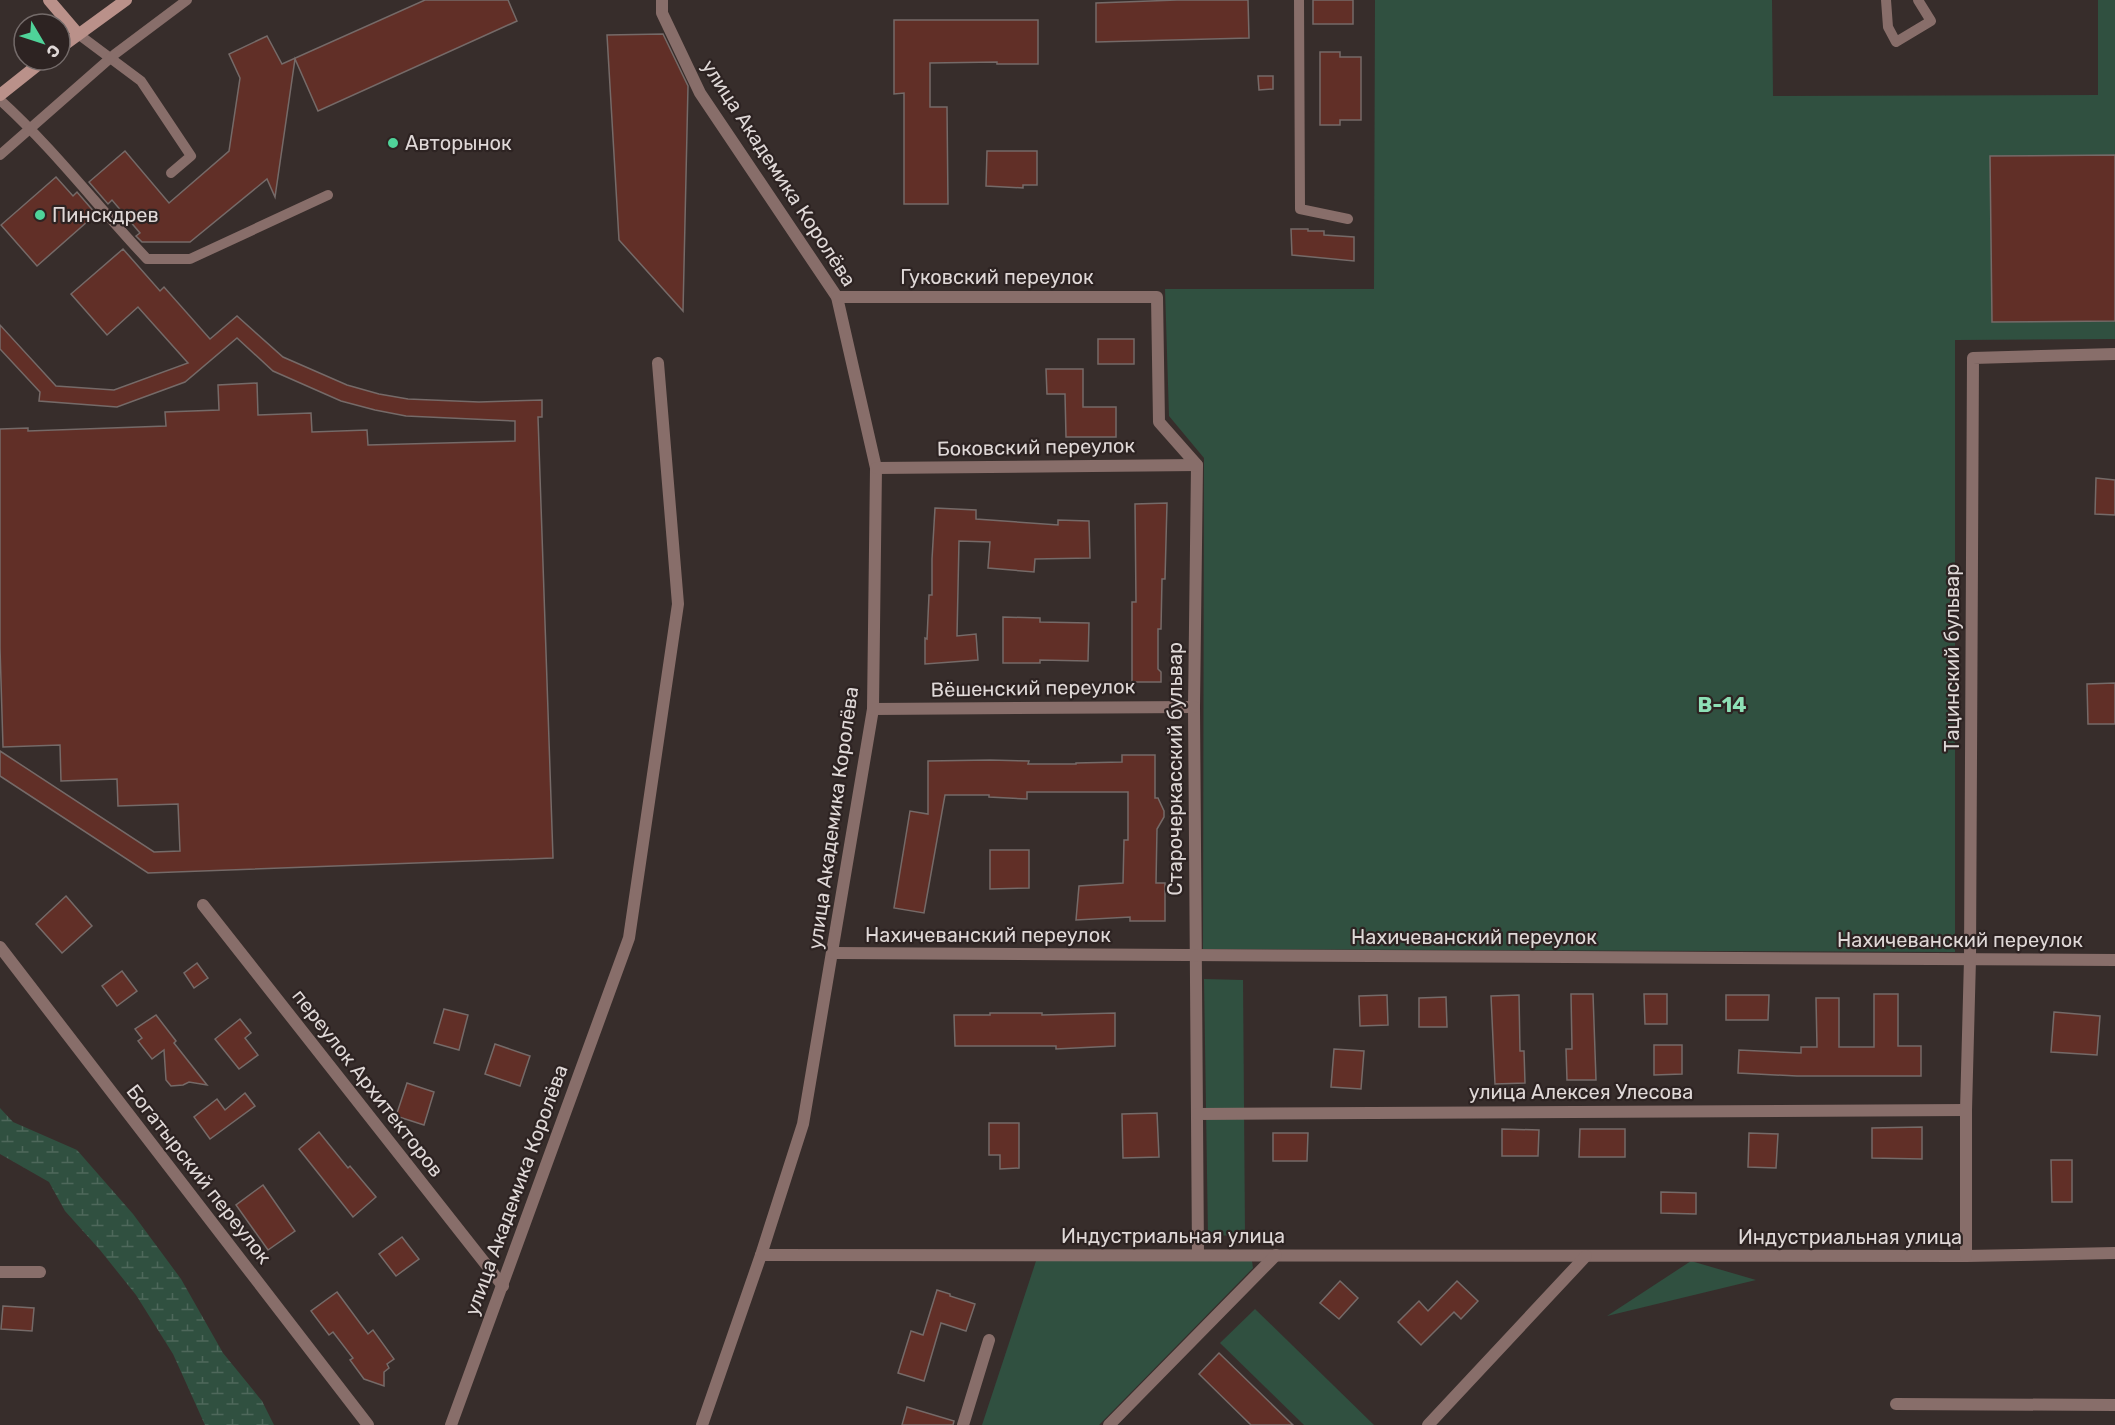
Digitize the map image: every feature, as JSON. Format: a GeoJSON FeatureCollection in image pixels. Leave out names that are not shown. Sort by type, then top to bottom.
{"type":"FeatureCollection","features":[{"type":"Feature","properties":{"kind":"main road"},"geometry":{"type":"LineString","coordinates":[[49,0],[78,34]]}},
{"type":"Feature","properties":{"kind":"main road"},"geometry":{"type":"LineString","coordinates":[[72,39],[126,0]]}},
{"type":"Feature","properties":{"kind":"main road"},"geometry":{"type":"LineString","coordinates":[[0,98],[30,72]]}},
{"type":"Feature","properties":{"kind":"street","name":"улица Академика Королёва"},"geometry":{"type":"LineString","coordinates":[[662,0],[662,13],[700,93],[837,297],[876,468],[873,710],[803,1124],[761,1255],[702,1425]]}},
{"type":"Feature","properties":{"kind":"street","name":"Гуковский переулок"},"geometry":{"type":"LineString","coordinates":[[837,297],[1157,297],[1160,422],[1197,465]]}},
{"type":"Feature","properties":{"kind":"street","name":"Тацинский бульвар"},"geometry":{"type":"LineString","coordinates":[[1966,1256],[1973,358],[2115,354]]}},
{"type":"Feature","properties":{"kind":"street","name":"улица Академика Королёва"},"geometry":{"type":"LineString","coordinates":[[451,1425],[628,938],[678,604],[658,363]]}},
{"type":"Feature","properties":{"kind":"street","name":"Боковский переулок"},"geometry":{"type":"LineString","coordinates":[[876,468],[1197,465]]}},
{"type":"Feature","properties":{"kind":"street","name":"Старочеркасский бульвар"},"geometry":{"type":"LineString","coordinates":[[1197,465],[1194,706],[1198,1256]]}},
{"type":"Feature","properties":{"kind":"street","name":"Вёшенский переулок"},"geometry":{"type":"LineString","coordinates":[[873,710],[1194,706]]}},
{"type":"Feature","properties":{"kind":"street","name":"переулок Архитекторов"},"geometry":{"type":"LineString","coordinates":[[203,905],[503,1286]]}},
{"type":"Feature","properties":{"kind":"street","name":"Богатырский переулок"},"geometry":{"type":"LineString","coordinates":[[0,948],[368,1425]]}},
{"type":"Feature","properties":{"kind":"street","name":"Нахичеванский переулок"},"geometry":{"type":"LineString","coordinates":[[833,953],[2115,960]]}},
{"type":"Feature","properties":{"kind":"street","name":"улица Алексея Улесова"},"geometry":{"type":"LineString","coordinates":[[1197,1114],[1966,1110]]}},
{"type":"Feature","properties":{"kind":"street","name":"Индустриальная улица"},"geometry":{"type":"LineString","coordinates":[[761,1255],[1966,1256],[2115,1253]]}},
{"type":"Feature","properties":{"kind":"street"},"geometry":{"type":"LineString","coordinates":[[1109,1425],[1276,1255]]}},
{"type":"Feature","properties":{"kind":"street"},"geometry":{"type":"LineString","coordinates":[[1428,1425],[1586,1256]]}},
{"type":"Feature","properties":{"kind":"street"},"geometry":{"type":"LineString","coordinates":[[0,1272],[40,1272]]}},
{"type":"Feature","properties":{"kind":"street"},"geometry":{"type":"LineString","coordinates":[[963,1425],[989,1341]]}},
{"type":"Feature","properties":{"kind":"street"},"geometry":{"type":"LineString","coordinates":[[1896,1404],[2115,1405]]}},
{"type":"Feature","properties":{"kind":"lane"},"geometry":{"type":"LineString","coordinates":[[0,155],[115,54],[187,0]]}},
{"type":"Feature","properties":{"kind":"lane"},"geometry":{"type":"LineString","coordinates":[[1299,0],[1300,209],[1348,219]]}},
{"type":"Feature","properties":{"kind":"lane"},"geometry":{"type":"LineString","coordinates":[[1886,0],[1888,27],[1896,42],[1931,21],[1918,0]]}},
{"type":"Feature","properties":{"kind":"lane"},"geometry":{"type":"LineString","coordinates":[[78,34],[141,81],[191,156],[171,173]]}},
{"type":"Feature","properties":{"kind":"lane"},"geometry":{"type":"LineString","coordinates":[[0,98],[56,154],[109,219],[147,259],[190,259],[328,195]]}},
{"type":"Feature","properties":{"kind":"green space"},"geometry":{"type":"Polygon","coordinates":[[[1375,0],[1772,0],[1773,96],[2098,95],[2098,0],[2115,0],[2115,339],[1955,340],[1955,952],[1203,949],[1204,458],[1169,416],[1165,289],[1374,289],[1375,0]]]}},
{"type":"Feature","properties":{"kind":"green space"},"geometry":{"type":"Polygon","coordinates":[[[1204,979],[1243,980],[1245,1235],[1208,1236],[1204,979]]]}},
{"type":"Feature","properties":{"kind":"green space"},"geometry":{"type":"Polygon","coordinates":[[[0,1108],[13,1122],[77,1150],[133,1214],[181,1279],[223,1353],[262,1401],[274,1425],[205,1425],[173,1354],[136,1295],[65,1211],[49,1182],[0,1154],[0,1108]]]}},
{"type":"Feature","properties":{"kind":"green space"},"geometry":{"type":"Polygon","coordinates":[[[1036,1261],[1252,1261],[1253,1268],[1099,1425],[982,1425],[1036,1261]]]}},
{"type":"Feature","properties":{"kind":"green space"},"geometry":{"type":"Polygon","coordinates":[[[1691,1261],[1756,1280],[1607,1316],[1691,1261]]]}},
{"type":"Feature","properties":{"kind":"green space"},"geometry":{"type":"Polygon","coordinates":[[[1255,1309],[1374,1425],[1304,1425],[1220,1343],[1255,1309]]]}},
{"type":"Feature","properties":{"kind":"building"},"geometry":{"type":"Polygon","coordinates":[[[425,0],[508,0],[517,21],[318,111],[295,59],[275,197],[267,179],[190,242],[142,242],[136,236],[140,233],[112,200],[108,204],[89,182],[125,151],[169,203],[229,151],[240,78],[229,54],[267,36],[282,64],[425,0]]]}},
{"type":"Feature","properties":{"kind":"building"},"geometry":{"type":"Polygon","coordinates":[[[1248,0],[1249,38],[1096,42],[1096,3],[1248,0]]]}},
{"type":"Feature","properties":{"kind":"building"},"geometry":{"type":"Polygon","coordinates":[[[1313,0],[1353,0],[1353,24],[1313,24],[1313,0]]]}},
{"type":"Feature","properties":{"kind":"building"},"geometry":{"type":"Polygon","coordinates":[[[894,20],[1038,20],[1038,64],[930,63],[930,107],[947,107],[948,204],[904,204],[904,93],[894,94],[894,20]]]}},
{"type":"Feature","properties":{"kind":"building"},"geometry":{"type":"Polygon","coordinates":[[[663,34],[688,86],[683,311],[619,240],[607,35],[663,34]]]}},
{"type":"Feature","properties":{"kind":"building"},"geometry":{"type":"Polygon","coordinates":[[[1320,52],[1340,52],[1340,57],[1361,57],[1361,120],[1340,120],[1340,125],[1320,125],[1320,52]]]}},
{"type":"Feature","properties":{"kind":"building"},"geometry":{"type":"Polygon","coordinates":[[[1258,76],[1273,76],[1273,89],[1259,90],[1258,76]]]}},
{"type":"Feature","properties":{"kind":"building"},"geometry":{"type":"Polygon","coordinates":[[[987,151],[1037,151],[1037,185],[1023,185],[1023,188],[986,186],[987,151]]]}},
{"type":"Feature","properties":{"kind":"building"},"geometry":{"type":"Polygon","coordinates":[[[2115,155],[2115,321],[1992,322],[1990,156],[2115,155]]]}},
{"type":"Feature","properties":{"kind":"building"},"geometry":{"type":"Polygon","coordinates":[[[56,177],[73,196],[77,192],[96,214],[37,266],[1,225],[56,177]]]}},
{"type":"Feature","properties":{"kind":"building"},"geometry":{"type":"Polygon","coordinates":[[[1291,229],[1324,231],[1324,235],[1354,237],[1354,261],[1292,255],[1291,229]]]}},
{"type":"Feature","properties":{"kind":"building"},"geometry":{"type":"Polygon","coordinates":[[[123,249],[160,291],[164,287],[210,339],[237,316],[283,357],[347,385],[379,394],[408,399],[479,402],[542,400],[542,417],[538,417],[553,858],[148,873],[0,776],[0,751],[154,852],[180,851],[178,804],[118,806],[117,779],[61,781],[60,745],[3,747],[0,648],[0,429],[28,428],[28,431],[166,426],[165,412],[219,410],[218,385],[257,383],[258,415],[311,413],[312,432],[367,430],[368,445],[515,441],[515,421],[406,416],[341,401],[273,371],[237,338],[185,382],[117,407],[39,401],[40,392],[0,349],[0,325],[56,386],[114,390],[188,363],[138,307],[107,335],[71,294],[123,249]]]}},
{"type":"Feature","properties":{"kind":"building"},"geometry":{"type":"Polygon","coordinates":[[[1098,339],[1134,339],[1134,364],[1098,364],[1098,339]]]}},
{"type":"Feature","properties":{"kind":"building"},"geometry":{"type":"Polygon","coordinates":[[[1046,369],[1083,369],[1083,407],[1116,407],[1116,437],[1066,437],[1065,394],[1047,394],[1046,369]]]}},
{"type":"Feature","properties":{"kind":"building"},"geometry":{"type":"Polygon","coordinates":[[[2096,478],[2115,480],[2115,515],[2095,514],[2096,478]]]}},
{"type":"Feature","properties":{"kind":"building"},"geometry":{"type":"Polygon","coordinates":[[[1167,503],[1165,579],[1162,579],[1161,629],[1158,629],[1158,669],[1161,672],[1161,682],[1132,682],[1132,602],[1136,602],[1135,504],[1167,503]]]}},
{"type":"Feature","properties":{"kind":"building"},"geometry":{"type":"Polygon","coordinates":[[[935,508],[976,510],[976,519],[1058,525],[1058,520],[1089,521],[1090,558],[1035,559],[1034,572],[988,568],[990,542],[959,541],[957,636],[976,634],[978,660],[925,664],[929,595],[932,595],[935,508]]]}},
{"type":"Feature","properties":{"kind":"building"},"geometry":{"type":"Polygon","coordinates":[[[1003,617],[1040,618],[1040,622],[1089,623],[1088,661],[1040,660],[1040,663],[1003,663],[1003,617]]]}},
{"type":"Feature","properties":{"kind":"building"},"geometry":{"type":"Polygon","coordinates":[[[2115,683],[2115,724],[2088,724],[2087,684],[2115,683]]]}},
{"type":"Feature","properties":{"kind":"building"},"geometry":{"type":"Polygon","coordinates":[[[1122,755],[1155,755],[1155,798],[1158,798],[1164,811],[1164,817],[1157,829],[1156,883],[1165,883],[1165,921],[1130,921],[1130,917],[1076,920],[1079,886],[1123,883],[1124,840],[1128,840],[1128,792],[1027,792],[1027,799],[989,797],[989,795],[945,795],[924,913],[894,908],[910,811],[928,814],[928,761],[990,760],[1029,761],[1028,764],[1076,764],[1122,762],[1122,755]]]}},
{"type":"Feature","properties":{"kind":"building"},"geometry":{"type":"Polygon","coordinates":[[[990,850],[1029,850],[1029,888],[990,889],[990,850]]]}},
{"type":"Feature","properties":{"kind":"building"},"geometry":{"type":"Polygon","coordinates":[[[66,896],[92,926],[62,953],[36,924],[66,896]]]}},
{"type":"Feature","properties":{"kind":"building"},"geometry":{"type":"Polygon","coordinates":[[[197,963],[208,978],[194,988],[184,973],[197,963]]]}},
{"type":"Feature","properties":{"kind":"building"},"geometry":{"type":"Polygon","coordinates":[[[122,971],[137,991],[117,1006],[102,986],[122,971]]]}},
{"type":"Feature","properties":{"kind":"building"},"geometry":{"type":"Polygon","coordinates":[[[1571,994],[1593,994],[1596,1080],[1567,1080],[1566,1049],[1572,1049],[1571,994]]]}},
{"type":"Feature","properties":{"kind":"building"},"geometry":{"type":"Polygon","coordinates":[[[1644,994],[1667,994],[1667,1024],[1645,1024],[1644,994]]]}},
{"type":"Feature","properties":{"kind":"building"},"geometry":{"type":"Polygon","coordinates":[[[1874,994],[1898,994],[1898,1046],[1921,1046],[1921,1076],[1797,1076],[1738,1073],[1739,1050],[1801,1053],[1801,1047],[1817,1047],[1816,998],[1839,998],[1839,1047],[1874,1047],[1874,994]]]}},
{"type":"Feature","properties":{"kind":"building"},"geometry":{"type":"Polygon","coordinates":[[[1387,995],[1388,1025],[1360,1026],[1359,996],[1387,995]]]}},
{"type":"Feature","properties":{"kind":"building"},"geometry":{"type":"Polygon","coordinates":[[[1519,995],[1520,1051],[1524,1051],[1525,1083],[1495,1084],[1491,996],[1519,995]]]}},
{"type":"Feature","properties":{"kind":"building"},"geometry":{"type":"Polygon","coordinates":[[[1726,995],[1769,995],[1768,1020],[1726,1020],[1726,995]]]}},
{"type":"Feature","properties":{"kind":"building"},"geometry":{"type":"Polygon","coordinates":[[[1446,997],[1447,1027],[1419,1027],[1419,998],[1446,997]]]}},
{"type":"Feature","properties":{"kind":"building"},"geometry":{"type":"Polygon","coordinates":[[[444,1009],[468,1015],[459,1050],[434,1043],[444,1009]]]}},
{"type":"Feature","properties":{"kind":"building"},"geometry":{"type":"Polygon","coordinates":[[[2054,1012],[2100,1016],[2097,1055],[2051,1052],[2054,1012]]]}},
{"type":"Feature","properties":{"kind":"building"},"geometry":{"type":"Polygon","coordinates":[[[990,1013],[1042,1013],[1042,1015],[1115,1013],[1115,1046],[1056,1049],[1056,1046],[955,1046],[954,1015],[990,1015],[990,1013]]]}},
{"type":"Feature","properties":{"kind":"building"},"geometry":{"type":"Polygon","coordinates":[[[156,1015],[176,1041],[174,1043],[207,1085],[189,1082],[171,1086],[166,1080],[164,1050],[152,1059],[138,1041],[142,1038],[135,1029],[156,1015]]]}},
{"type":"Feature","properties":{"kind":"building"},"geometry":{"type":"Polygon","coordinates":[[[240,1019],[251,1033],[245,1038],[258,1055],[239,1069],[215,1039],[240,1019]]]}},
{"type":"Feature","properties":{"kind":"building"},"geometry":{"type":"Polygon","coordinates":[[[495,1044],[530,1056],[520,1086],[485,1074],[495,1044]]]}},
{"type":"Feature","properties":{"kind":"building"},"geometry":{"type":"Polygon","coordinates":[[[1654,1045],[1682,1045],[1682,1074],[1654,1075],[1654,1045]]]}},
{"type":"Feature","properties":{"kind":"building"},"geometry":{"type":"Polygon","coordinates":[[[1334,1049],[1364,1051],[1361,1089],[1331,1087],[1334,1049]]]}},
{"type":"Feature","properties":{"kind":"building"},"geometry":{"type":"Polygon","coordinates":[[[407,1083],[434,1092],[424,1125],[396,1116],[407,1083]]]}},
{"type":"Feature","properties":{"kind":"building"},"geometry":{"type":"Polygon","coordinates":[[[245,1093],[255,1106],[210,1139],[194,1117],[217,1099],[225,1110],[245,1093]]]}},
{"type":"Feature","properties":{"kind":"building"},"geometry":{"type":"Polygon","coordinates":[[[1157,1113],[1159,1157],[1123,1158],[1122,1114],[1157,1113]]]}},
{"type":"Feature","properties":{"kind":"building"},"geometry":{"type":"Polygon","coordinates":[[[989,1123],[1019,1123],[1019,1168],[1000,1169],[1000,1155],[989,1155],[989,1123]]]}},
{"type":"Feature","properties":{"kind":"building"},"geometry":{"type":"Polygon","coordinates":[[[1922,1127],[1922,1159],[1872,1158],[1872,1128],[1922,1127]]]}},
{"type":"Feature","properties":{"kind":"building"},"geometry":{"type":"Polygon","coordinates":[[[1502,1129],[1539,1130],[1538,1156],[1502,1156],[1502,1129]]]}},
{"type":"Feature","properties":{"kind":"building"},"geometry":{"type":"Polygon","coordinates":[[[1580,1129],[1625,1129],[1625,1157],[1579,1157],[1580,1129]]]}},
{"type":"Feature","properties":{"kind":"building"},"geometry":{"type":"Polygon","coordinates":[[[319,1132],[348,1168],[350,1166],[376,1197],[353,1217],[299,1149],[319,1132]]]}},
{"type":"Feature","properties":{"kind":"building"},"geometry":{"type":"Polygon","coordinates":[[[1273,1133],[1308,1133],[1307,1161],[1273,1161],[1273,1133]]]}},
{"type":"Feature","properties":{"kind":"building"},"geometry":{"type":"Polygon","coordinates":[[[1749,1133],[1778,1134],[1776,1168],[1748,1167],[1749,1133]]]}},
{"type":"Feature","properties":{"kind":"building"},"geometry":{"type":"Polygon","coordinates":[[[2051,1160],[2072,1160],[2072,1202],[2052,1202],[2051,1160]]]}},
{"type":"Feature","properties":{"kind":"building"},"geometry":{"type":"Polygon","coordinates":[[[263,1185],[295,1231],[268,1250],[236,1205],[263,1185]]]}},
{"type":"Feature","properties":{"kind":"building"},"geometry":{"type":"Polygon","coordinates":[[[1661,1192],[1696,1193],[1696,1214],[1661,1213],[1661,1192]]]}},
{"type":"Feature","properties":{"kind":"building"},"geometry":{"type":"Polygon","coordinates":[[[402,1237],[419,1259],[396,1276],[379,1254],[402,1237]]]}},
{"type":"Feature","properties":{"kind":"building"},"geometry":{"type":"Polygon","coordinates":[[[1340,1281],[1358,1298],[1339,1319],[1320,1303],[1340,1281]]]}},
{"type":"Feature","properties":{"kind":"building"},"geometry":{"type":"Polygon","coordinates":[[[1457,1281],[1478,1301],[1461,1319],[1454,1312],[1421,1345],[1398,1322],[1419,1301],[1428,1311],[1457,1281]]]}},
{"type":"Feature","properties":{"kind":"building"},"geometry":{"type":"Polygon","coordinates":[[[937,1290],[975,1304],[966,1331],[941,1323],[924,1381],[898,1373],[911,1331],[923,1335],[937,1290]]]}},
{"type":"Feature","properties":{"kind":"building"},"geometry":{"type":"Polygon","coordinates":[[[337,1292],[368,1334],[373,1330],[394,1359],[387,1364],[389,1368],[384,1372],[384,1386],[364,1379],[350,1360],[353,1358],[333,1332],[329,1335],[311,1311],[337,1292]]]}},
{"type":"Feature","properties":{"kind":"building"},"geometry":{"type":"Polygon","coordinates":[[[3,1306],[34,1308],[32,1331],[1,1329],[3,1306]]]}},
{"type":"Feature","properties":{"kind":"building"},"geometry":{"type":"Polygon","coordinates":[[[1219,1353],[1293,1425],[1251,1425],[1199,1374],[1219,1353]]]}},
{"type":"Feature","properties":{"kind":"building"},"geometry":{"type":"Polygon","coordinates":[[[907,1407],[954,1421],[953,1425],[902,1425],[907,1407]]]}},
{"type":"Feature","properties":{"kind":"place","name":"Авторынок"},"geometry":{"type":"Point","coordinates":[393,143]}},
{"type":"Feature","properties":{"kind":"place","name":"Пинскдрев"},"geometry":{"type":"Point","coordinates":[40,215]}},
{"type":"Feature","properties":{"kind":"district","name":"В-14"},"geometry":{"type":"Point","coordinates":[1722,704]}}]}
